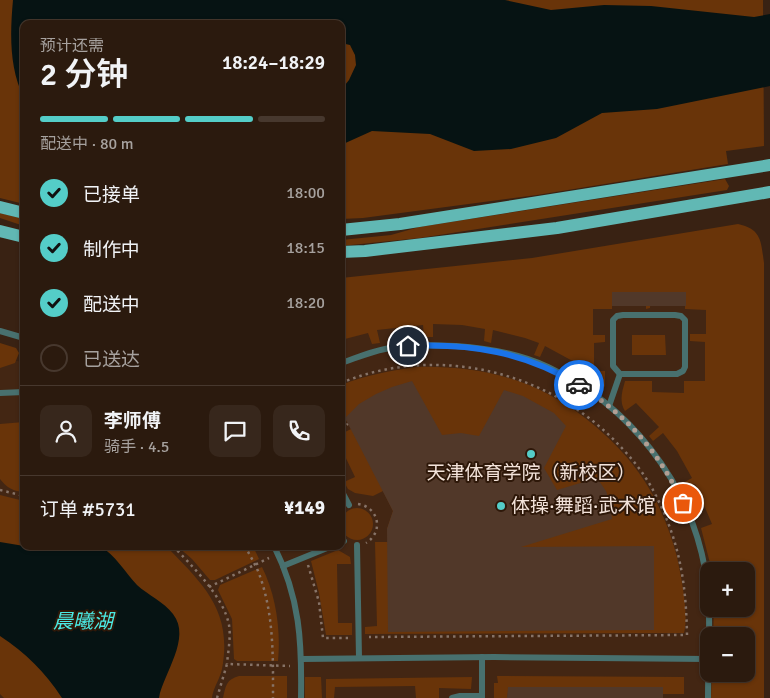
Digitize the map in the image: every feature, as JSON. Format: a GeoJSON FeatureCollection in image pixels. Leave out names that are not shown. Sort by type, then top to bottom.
{"type":"FeatureCollection","features":[{"type":"Feature","properties":{"kind":"main road"},"geometry":{"type":"LineString","coordinates":[[345,230],[409,222],[770,165]]}},
{"type":"Feature","properties":{"kind":"main road"},"geometry":{"type":"LineString","coordinates":[[345,252],[557,228],[770,192]]}},
{"type":"Feature","properties":{"kind":"main road"},"geometry":{"type":"LineString","coordinates":[[0,207],[20,212]]}},
{"type":"Feature","properties":{"kind":"main road"},"geometry":{"type":"LineString","coordinates":[[0,231],[20,236]]}},
{"type":"Feature","properties":{"kind":"lane"},"geometry":{"type":"LineString","coordinates":[[675,315],[681,316],[685,320],[685,367],[683,372],[677,374],[620,374],[613,366],[613,320],[617,316],[675,315]]}},
{"type":"Feature","properties":{"kind":"lane"},"geometry":{"type":"LineString","coordinates":[[0,331],[20,337]]}},
{"type":"Feature","properties":{"kind":"lane"},"geometry":{"type":"LineString","coordinates":[[345,362],[371,353],[408,346],[486,349],[547,367],[582,386],[609,406],[636,431],[659,458],[668,472],[691,521],[702,558],[706,578],[709,627]]}},
{"type":"Feature","properties":{"kind":"lane"},"geometry":{"type":"LineString","coordinates":[[609,406],[620,374]]}},
{"type":"Feature","properties":{"kind":"lane"},"geometry":{"type":"LineString","coordinates":[[0,394],[20,392]]}},
{"type":"Feature","properties":{"kind":"lane"},"geometry":{"type":"LineString","coordinates":[[345,497],[350,505]]}},
{"type":"Feature","properties":{"kind":"lane"},"geometry":{"type":"LineString","coordinates":[[357,545],[359,658]]}},
{"type":"Feature","properties":{"kind":"lane"},"geometry":{"type":"LineString","coordinates":[[276,550],[296,606],[301,640],[302,698]]}},
{"type":"Feature","properties":{"kind":"lane"},"geometry":{"type":"LineString","coordinates":[[283,566],[322,550]]}},
{"type":"Feature","properties":{"kind":"lane"},"geometry":{"type":"LineString","coordinates":[[302,662],[359,658],[482,657],[700,659]]}},
{"type":"Feature","properties":{"kind":"lane"},"geometry":{"type":"LineString","coordinates":[[452,698],[460,696],[482,697],[482,657]]}},
{"type":"Feature","properties":{"kind":"lane"},"geometry":{"type":"LineString","coordinates":[[708,682],[708,698]]}},
{"type":"Feature","properties":{"kind":"path"},"geometry":{"type":"LineString","coordinates":[[305,557],[319,602],[323,638],[687,635],[686,597],[680,554],[663,510],[652,488],[629,456],[604,430],[561,400],[538,387],[493,372],[430,364],[388,369],[345,382]]}},
{"type":"Feature","properties":{"kind":"path"},"geometry":{"type":"LineString","coordinates":[[0,490],[20,495]]}},
{"type":"Feature","properties":{"kind":"path"},"geometry":{"type":"LineString","coordinates":[[350,505],[357,503],[368,507],[376,515],[378,521],[378,527],[373,538],[364,544],[357,545]]}},
{"type":"Feature","properties":{"kind":"path"},"geometry":{"type":"LineString","coordinates":[[177,550],[218,598],[229,624],[227,664],[217,698]]}},
{"type":"Feature","properties":{"kind":"path"},"geometry":{"type":"LineString","coordinates":[[247,550],[255,565],[267,602],[272,628],[273,698]]}},
{"type":"Feature","properties":{"kind":"path"},"geometry":{"type":"LineString","coordinates":[[209,587],[278,554]]}},
{"type":"Feature","properties":{"kind":"path"},"geometry":{"type":"LineString","coordinates":[[227,664],[273,666],[302,662]]}},
{"type":"Feature","properties":{"kind":"shaded area"},"geometry":{"type":"Polygon","coordinates":[[[0,0],[763,0],[764,146],[726,151],[728,164],[537,195],[345,219],[345,20],[20,20],[20,203],[0,198],[0,0]]]}},
{"type":"Feature","properties":{"kind":"shaded area"},"geometry":{"type":"Polygon","coordinates":[[[725,179],[729,186],[727,190],[420,238],[345,246],[345,240],[391,235],[419,227],[725,179]]]}},
{"type":"Feature","properties":{"kind":"shaded area"},"geometry":{"type":"Polygon","coordinates":[[[0,213],[20,218],[20,225],[0,218],[0,213]]]}},
{"type":"Feature","properties":{"kind":"shaded area"},"geometry":{"type":"Polygon","coordinates":[[[738,224],[752,229],[756,233],[761,243],[764,263],[764,698],[711,698],[712,682],[755,682],[755,627],[713,627],[714,617],[755,617],[755,562],[710,562],[701,528],[712,524],[695,484],[683,489],[681,484],[692,478],[677,451],[663,433],[653,441],[649,436],[659,427],[636,403],[625,411],[623,407],[622,393],[625,381],[652,381],[652,392],[684,393],[684,381],[705,381],[705,342],[690,341],[690,334],[706,334],[706,310],[685,309],[685,292],[651,292],[650,308],[646,309],[646,292],[612,292],[612,309],[593,309],[593,335],[605,335],[605,342],[594,343],[594,371],[605,371],[605,386],[601,392],[585,381],[591,371],[545,346],[540,357],[534,355],[539,343],[493,330],[491,343],[484,341],[485,329],[462,325],[433,324],[433,337],[424,337],[423,325],[377,330],[380,343],[372,344],[368,333],[345,339],[345,278],[532,258],[738,224]]]}},
{"type":"Feature","properties":{"kind":"shaded area","name":"天津体育学院（新校区）"},"geometry":{"type":"Polygon","coordinates":[[[720,271],[720,562],[700,562],[700,617],[720,617],[720,627],[700,627],[700,682],[720,682],[720,698],[0,698],[0,358],[20,361],[20,550],[345,550],[345,318],[720,271]]]}},
{"type":"Feature","properties":{"kind":"shaded area"},"geometry":{"type":"Polygon","coordinates":[[[632,335],[665,335],[666,355],[632,355],[632,335]]]}},
{"type":"Feature","properties":{"kind":"shaded area"},"geometry":{"type":"Polygon","coordinates":[[[0,343],[16,348],[19,353],[15,363],[0,368],[0,343]]]}},
{"type":"Feature","properties":{"kind":"shaded area","name":"体操·舞蹈·武术馆"},"geometry":{"type":"Polygon","coordinates":[[[416,367],[443,367],[495,374],[540,390],[577,412],[594,426],[611,441],[639,473],[666,522],[677,557],[682,584],[686,616],[684,633],[365,634],[365,627],[377,626],[375,542],[388,542],[387,529],[393,511],[383,491],[373,496],[355,493],[348,489],[345,484],[345,482],[355,477],[345,456],[345,432],[351,429],[347,421],[345,422],[345,384],[387,372],[416,367]]]}},
{"type":"Feature","properties":{"kind":"shaded area"},"geometry":{"type":"Polygon","coordinates":[[[20,422],[20,491],[10,488],[0,479],[0,424],[20,422]]]}},
{"type":"Feature","properties":{"kind":"shaded area","name":"晨曦湖"},"geometry":{"type":"Polygon","coordinates":[[[0,495],[20,500],[20,550],[170,550],[203,586],[219,615],[223,631],[224,649],[222,669],[212,698],[4,698],[0,694],[0,495]]]}},
{"type":"Feature","properties":{"kind":"shaded area"},"geometry":{"type":"Polygon","coordinates":[[[351,509],[363,509],[372,518],[372,530],[363,539],[351,539],[345,534],[345,514],[351,509]]]}},
{"type":"Feature","properties":{"kind":"shaded area"},"geometry":{"type":"Polygon","coordinates":[[[182,550],[255,550],[259,559],[215,580],[210,580],[182,550]]]}},
{"type":"Feature","properties":{"kind":"shaded area"},"geometry":{"type":"Polygon","coordinates":[[[338,550],[350,557],[351,564],[337,564],[338,623],[352,623],[352,635],[326,635],[311,561],[338,550]]]}},
{"type":"Feature","properties":{"kind":"shaded area"},"geometry":{"type":"Polygon","coordinates":[[[262,567],[274,601],[279,637],[278,661],[237,661],[234,659],[232,619],[218,590],[220,585],[262,567]]]}},
{"type":"Feature","properties":{"kind":"shaded area"},"geometry":{"type":"Polygon","coordinates":[[[239,676],[287,676],[287,698],[223,698],[227,684],[231,679],[239,676]]]}},
{"type":"Feature","properties":{"kind":"shaded area"},"geometry":{"type":"Polygon","coordinates":[[[497,676],[684,677],[684,694],[663,694],[663,687],[509,687],[507,698],[494,698],[494,683],[498,683],[497,676]]]}},
{"type":"Feature","properties":{"kind":"shaded area"},"geometry":{"type":"Polygon","coordinates":[[[305,677],[321,677],[322,698],[305,698],[305,677]]]}},
{"type":"Feature","properties":{"kind":"shaded area"},"geometry":{"type":"Polygon","coordinates":[[[472,677],[471,689],[439,688],[439,698],[416,698],[415,686],[335,687],[334,698],[326,698],[326,679],[472,677]]]}},
{"type":"Feature","properties":{"kind":"water"},"geometry":{"type":"Polygon","coordinates":[[[13,0],[505,0],[551,10],[604,5],[651,6],[754,17],[770,14],[770,86],[657,109],[602,113],[556,138],[511,149],[474,151],[430,134],[372,131],[345,143],[345,85],[356,65],[355,55],[350,45],[345,44],[345,20],[20,20],[20,89],[13,63],[11,25],[13,0]]]}},
{"type":"Feature","properties":{"kind":"water","name":"晨曦湖"},"geometry":{"type":"Polygon","coordinates":[[[0,542],[20,545],[20,550],[105,550],[137,585],[161,602],[173,614],[178,624],[179,634],[175,656],[159,698],[62,698],[34,664],[0,636],[0,542]]]}},
{"type":"Feature","properties":{"kind":"building"},"geometry":{"type":"Polygon","coordinates":[[[612,292],[686,292],[686,306],[612,306],[612,292]]]}},
{"type":"Feature","properties":{"kind":"building","name":"体操·舞蹈·武术馆"},"geometry":{"type":"Polygon","coordinates":[[[412,381],[442,435],[461,433],[479,436],[504,390],[523,396],[554,413],[566,426],[544,468],[557,490],[597,478],[606,491],[610,502],[612,519],[521,547],[654,546],[654,630],[388,632],[387,529],[393,511],[345,418],[359,404],[376,394],[412,381]]]}},
{"type":"Feature","properties":{"kind":"building"},"geometry":{"type":"Polygon","coordinates":[[[508,687],[663,687],[663,698],[507,698],[508,687]]]}},
{"type":"Feature","properties":{"kind":"way so far"},"geometry":{"type":"LineString","coordinates":[[579,385],[600,399],[636,431],[659,458],[683,503]]}},
{"type":"Feature","properties":{"kind":"place","name":"天津体育学院（新校区）"},"geometry":{"type":"Point","coordinates":[531,454]}},
{"type":"Feature","properties":{"kind":"place","name":"体操·舞蹈·武术馆"},"geometry":{"type":"Point","coordinates":[501,506]}},
{"type":"Feature","properties":{"kind":"route"},"geometry":{"type":"LineString","coordinates":[[408,346],[428,345],[486,349],[547,367],[579,385]]}}]}
